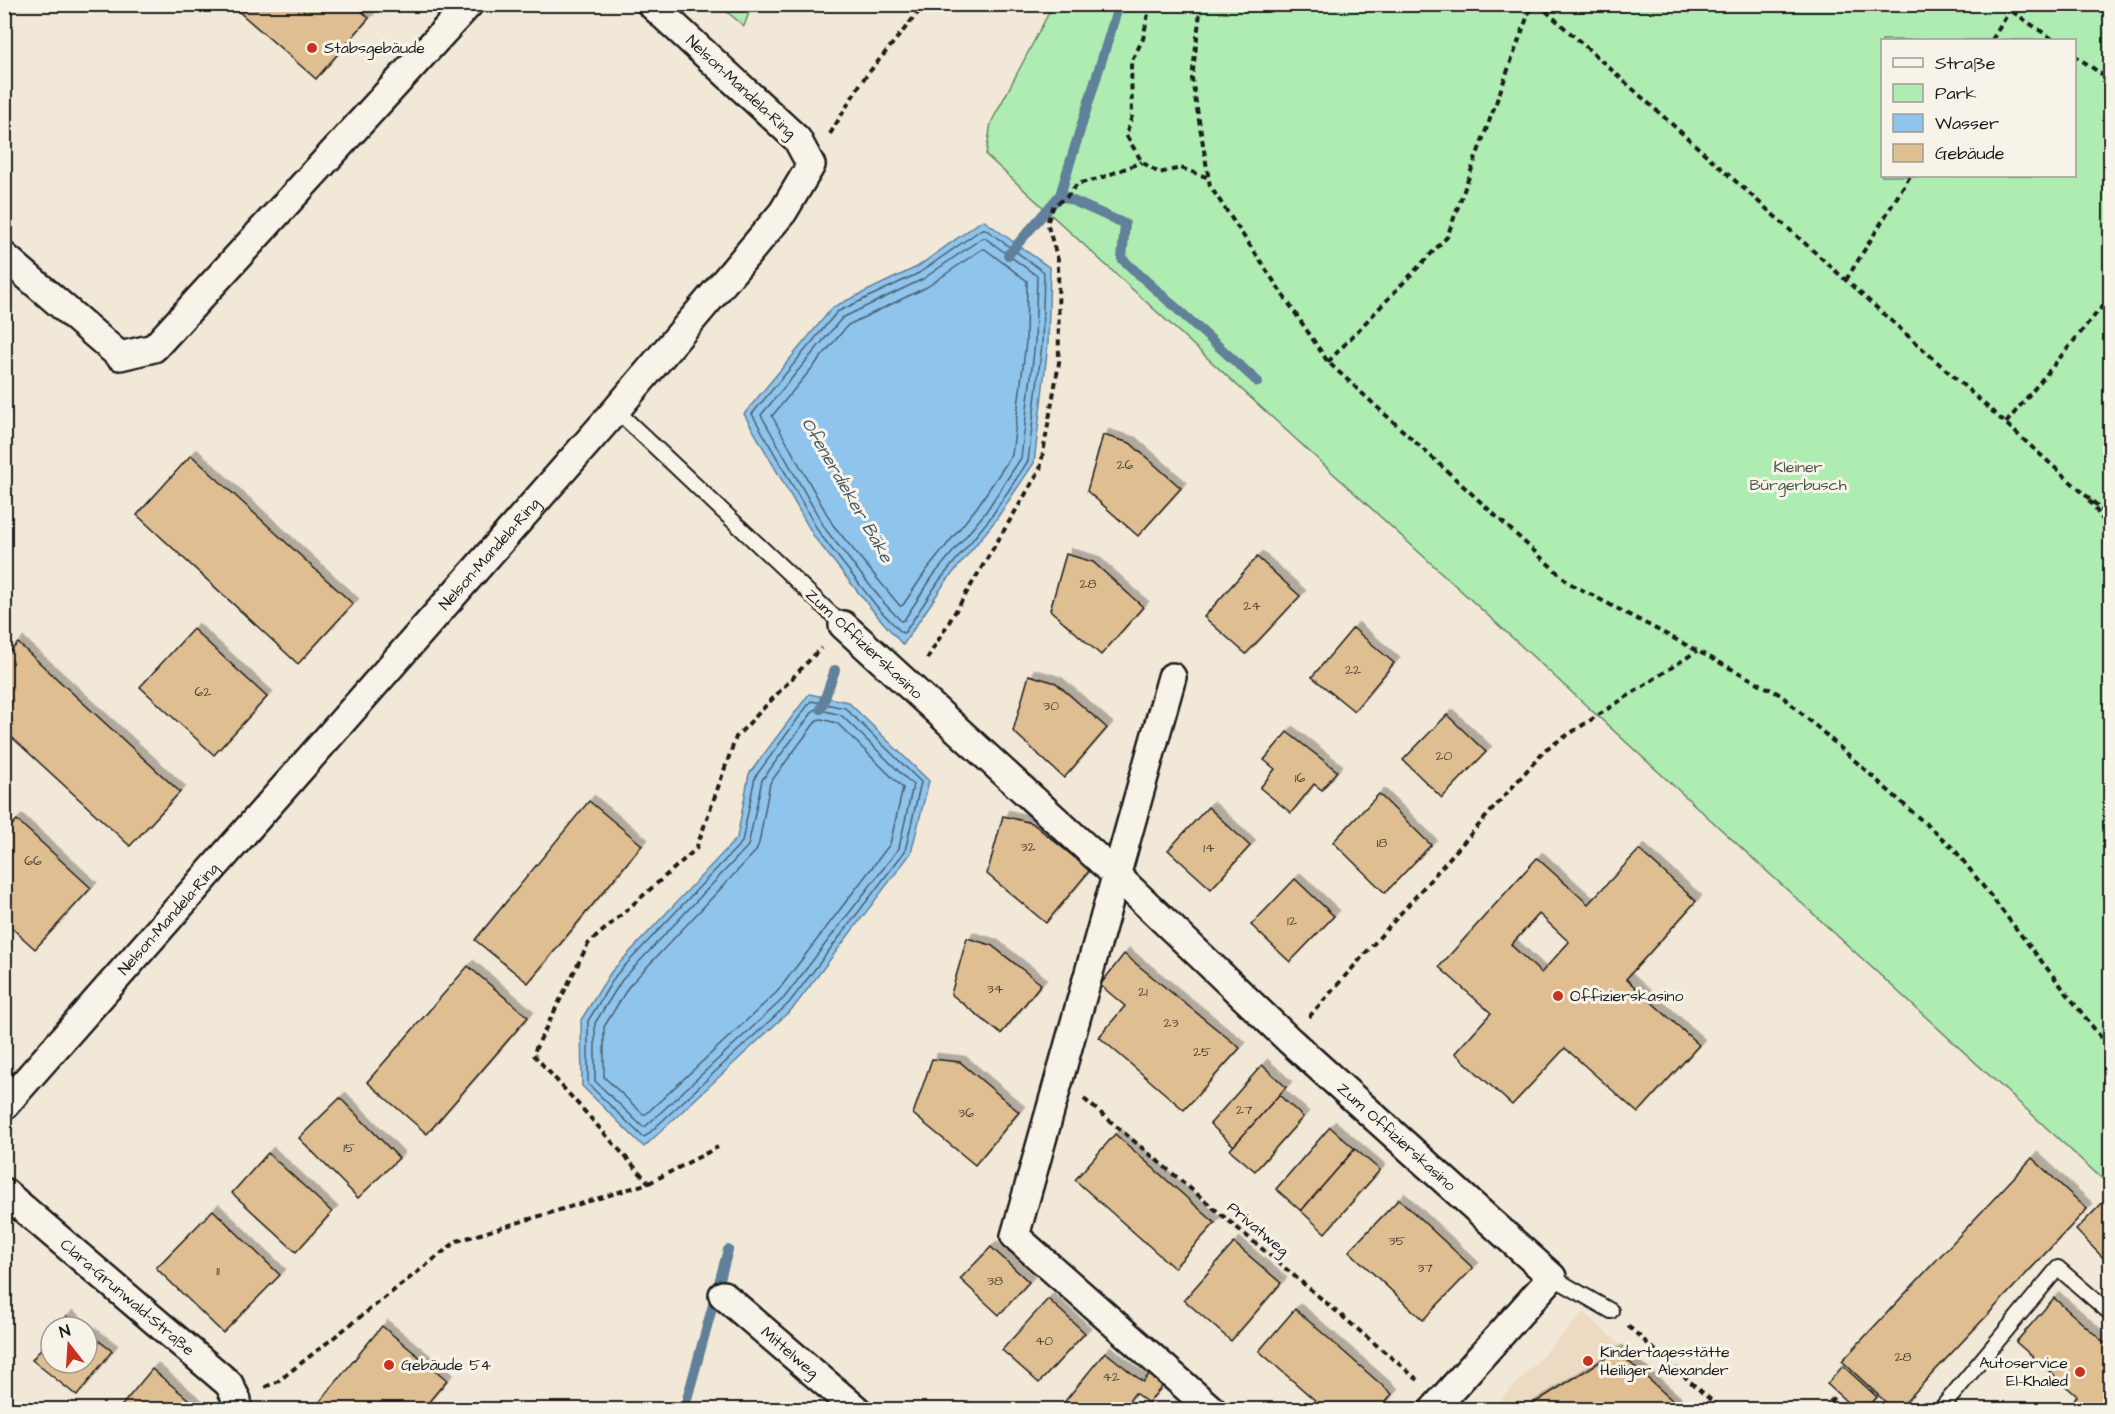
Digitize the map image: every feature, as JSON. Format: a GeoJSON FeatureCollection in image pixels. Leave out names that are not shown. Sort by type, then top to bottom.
{"type":"FeatureCollection","features":[{"type":"Feature","properties":{"kind":"street"},"geometry":{"type":"LineString","coordinates":[[4,256],[120,356],[153,348],[469,4]]}},
{"type":"Feature","properties":{"kind":"street","name":"Nelson-Mandela-Ring"},"geometry":{"type":"LineString","coordinates":[[4,1106],[616,410],[783,212],[812,165],[797,139],[651,4]]}},
{"type":"Feature","properties":{"kind":"street","name":"Zum Offizierskasino"},"geometry":{"type":"LineString","coordinates":[[843,625],[1115,874],[1289,1040],[1552,1277]]}},
{"type":"Feature","properties":{"kind":"street"},"geometry":{"type":"LineString","coordinates":[[1172,677],[1015,1236],[1212,1410]]}},
{"type":"Feature","properties":{"kind":"street","name":"Clara-Grunwald-Straße"},"geometry":{"type":"LineString","coordinates":[[4,1192],[229,1384],[236,1405]]}},
{"type":"Feature","properties":{"kind":"street"},"geometry":{"type":"LineString","coordinates":[[1438,1405],[1552,1277]]}},
{"type":"Feature","properties":{"kind":"street","name":"Mittelweg"},"geometry":{"type":"LineString","coordinates":[[723,1295],[857,1410]]}},
{"type":"Feature","properties":{"kind":"lane","name":"Zum Offizierskasino"},"geometry":{"type":"LineString","coordinates":[[616,410],[843,625]]}},
{"type":"Feature","properties":{"kind":"lane"},"geometry":{"type":"LineString","coordinates":[[1940,1410],[2058,1268],[2110,1312]]}},
{"type":"Feature","properties":{"kind":"lane"},"geometry":{"type":"LineString","coordinates":[[1552,1277],[1611,1311]]}},
{"type":"Feature","properties":{"kind":"path"},"geometry":{"type":"LineString","coordinates":[[812,165],[862,81],[925,4]]}},
{"type":"Feature","properties":{"kind":"path"},"geometry":{"type":"LineString","coordinates":[[1150,4],[1143,39],[1131,62],[1132,116],[1126,135],[1142,162],[1159,173],[1181,168],[1209,178]]}},
{"type":"Feature","properties":{"kind":"path"},"geometry":{"type":"LineString","coordinates":[[1202,4],[1192,79],[1210,186],[1328,362],[1569,583],[1781,695],[1954,849],[2110,1049]]}},
{"type":"Feature","properties":{"kind":"path"},"geometry":{"type":"LineString","coordinates":[[1328,362],[1447,237],[1532,4]]}},
{"type":"Feature","properties":{"kind":"path"},"geometry":{"type":"LineString","coordinates":[[1538,4],[2110,517]]}},
{"type":"Feature","properties":{"kind":"path"},"geometry":{"type":"LineString","coordinates":[[2005,4],[2010,10],[2053,39]]}},
{"type":"Feature","properties":{"kind":"path"},"geometry":{"type":"LineString","coordinates":[[1993,39],[2010,10]]}},
{"type":"Feature","properties":{"kind":"path"},"geometry":{"type":"LineString","coordinates":[[2076,56],[2110,80]]}},
{"type":"Feature","properties":{"kind":"path"},"geometry":{"type":"LineString","coordinates":[[909,687],[1040,470],[1059,363],[1058,260],[1047,223],[1054,205],[1066,198],[1077,184],[1098,179],[1142,162]]}},
{"type":"Feature","properties":{"kind":"path"},"geometry":{"type":"LineString","coordinates":[[1846,280],[1909,177]]}},
{"type":"Feature","properties":{"kind":"path"},"geometry":{"type":"LineString","coordinates":[[2006,423],[2110,297]]}},
{"type":"Feature","properties":{"kind":"path"},"geometry":{"type":"LineString","coordinates":[[2083,493],[2110,530]]}},
{"type":"Feature","properties":{"kind":"path"},"geometry":{"type":"LineString","coordinates":[[649,1183],[533,1054],[588,944],[696,849],[736,736],[843,625]]}},
{"type":"Feature","properties":{"kind":"path"},"geometry":{"type":"LineString","coordinates":[[1289,1040],[1546,749],[1697,651]]}},
{"type":"Feature","properties":{"kind":"path","name":"Privatweg"},"geometry":{"type":"LineString","coordinates":[[1058,1077],[1438,1405]]}},
{"type":"Feature","properties":{"kind":"path"},"geometry":{"type":"LineString","coordinates":[[236,1405],[277,1382],[457,1240],[649,1183],[718,1147]]}},
{"type":"Feature","properties":{"kind":"path"},"geometry":{"type":"LineString","coordinates":[[1611,1311],[1722,1410]]}},
{"type":"Feature","properties":{"kind":"path"},"geometry":{"type":"LineString","coordinates":[[1823,1410],[1835,1396]]}},
{"type":"Feature","properties":{"kind":"shaded area","name":"Kindertagesstätte Heiliger Alexander"},"geometry":{"type":"Polygon","coordinates":[[[1584,1312],[1692,1409],[1491,1410],[1584,1312]]]}},
{"type":"Feature","properties":{"kind":"green space"},"geometry":{"type":"Polygon","coordinates":[[[719,5],[752,5],[744,26],[719,5]]]}},
{"type":"Feature","properties":{"kind":"green space","name":"Kleiner Bürgerbusch"},"geometry":{"type":"Polygon","coordinates":[[[1053,5],[2110,5],[2110,1186],[986,155],[991,123],[1053,5]]]}},
{"type":"Feature","properties":{"kind":"water"},"geometry":{"type":"Polygon","coordinates":[[[983,220],[1050,268],[1048,344],[1034,463],[995,521],[944,584],[903,645],[815,538],[744,414],[833,307],[917,267],[983,220]]]}},
{"type":"Feature","properties":{"kind":"water"},"geometry":{"type":"Polygon","coordinates":[[[809,694],[848,702],[929,781],[911,853],[794,1007],[644,1147],[582,1086],[581,1020],[611,972],[737,838],[749,774],[809,694]]]}},
{"type":"Feature","properties":{"kind":"building","name":"Stabsgebäude"},"geometry":{"type":"Polygon","coordinates":[[[230,4],[354,4],[369,18],[316,79],[230,4]]]}},
{"type":"Feature","properties":{"kind":"building"},"geometry":{"type":"Polygon","coordinates":[[[1103,435],[1130,443],[1181,488],[1138,536],[1087,491],[1103,435]]]}},
{"type":"Feature","properties":{"kind":"building"},"geometry":{"type":"Polygon","coordinates":[[[191,455],[353,604],[298,664],[137,515],[191,455]]]}},
{"type":"Feature","properties":{"kind":"building"},"geometry":{"type":"Polygon","coordinates":[[[1066,554],[1093,562],[1143,607],[1101,655],[1050,610],[1066,554]]]}},
{"type":"Feature","properties":{"kind":"building"},"geometry":{"type":"Polygon","coordinates":[[[1257,557],[1300,596],[1246,654],[1204,617],[1257,557]]]}},
{"type":"Feature","properties":{"kind":"building"},"geometry":{"type":"Polygon","coordinates":[[[1353,628],[1394,663],[1354,711],[1312,677],[1353,628]]]}},
{"type":"Feature","properties":{"kind":"building"},"geometry":{"type":"Polygon","coordinates":[[[193,629],[267,697],[214,755],[140,687],[193,629]]]}},
{"type":"Feature","properties":{"kind":"building"},"geometry":{"type":"Polygon","coordinates":[[[18,643],[180,792],[130,846],[4,730],[4,658],[18,643]]]}},
{"type":"Feature","properties":{"kind":"building"},"geometry":{"type":"Polygon","coordinates":[[[1029,675],[1056,683],[1107,728],[1064,778],[1013,731],[1029,675]]]}},
{"type":"Feature","properties":{"kind":"building"},"geometry":{"type":"Polygon","coordinates":[[[1447,715],[1486,752],[1442,798],[1403,760],[1447,715]]]}},
{"type":"Feature","properties":{"kind":"building"},"geometry":{"type":"Polygon","coordinates":[[[1287,732],[1337,771],[1322,790],[1314,784],[1291,813],[1260,788],[1275,769],[1264,760],[1287,732]]]}},
{"type":"Feature","properties":{"kind":"building"},"geometry":{"type":"Polygon","coordinates":[[[1379,794],[1431,845],[1385,893],[1333,842],[1379,794]]]}},
{"type":"Feature","properties":{"kind":"building"},"geometry":{"type":"Polygon","coordinates":[[[589,801],[642,845],[528,983],[475,940],[589,801]]]}},
{"type":"Feature","properties":{"kind":"building"},"geometry":{"type":"Polygon","coordinates":[[[1208,807],[1250,846],[1211,889],[1168,850],[1208,807]]]}},
{"type":"Feature","properties":{"kind":"building"},"geometry":{"type":"Polygon","coordinates":[[[1003,816],[1032,823],[1090,870],[1046,923],[987,874],[1003,816]]]}},
{"type":"Feature","properties":{"kind":"building"},"geometry":{"type":"Polygon","coordinates":[[[17,820],[91,888],[35,949],[4,921],[4,833],[17,820]]]}},
{"type":"Feature","properties":{"kind":"building","name":"Offizierskasino"},"geometry":{"type":"Polygon","coordinates":[[[1639,850],[1696,901],[1626,979],[1699,1045],[1638,1113],[1565,1048],[1512,1105],[1455,1053],[1491,1013],[1439,967],[1537,858],[1588,904],[1639,850]],[[1539,914],[1511,945],[1541,973],[1569,942],[1539,914]]]}},
{"type":"Feature","properties":{"kind":"building"},"geometry":{"type":"Polygon","coordinates":[[[1295,879],[1334,916],[1290,962],[1251,925],[1295,879]]]}},
{"type":"Feature","properties":{"kind":"building"},"geometry":{"type":"Polygon","coordinates":[[[967,938],[991,945],[1041,984],[1001,1034],[951,994],[967,938]]]}},
{"type":"Feature","properties":{"kind":"building"},"geometry":{"type":"Polygon","coordinates":[[[1124,954],[1240,1048],[1184,1110],[1099,1037],[1125,1006],[1100,985],[1124,954]]]}},
{"type":"Feature","properties":{"kind":"building"},"geometry":{"type":"Polygon","coordinates":[[[468,966],[528,1017],[427,1134],[367,1082],[468,966]]]}},
{"type":"Feature","properties":{"kind":"building"},"geometry":{"type":"Polygon","coordinates":[[[932,1059],[960,1062],[1019,1112],[975,1165],[913,1114],[932,1059]]]}},
{"type":"Feature","properties":{"kind":"building"},"geometry":{"type":"Polygon","coordinates":[[[1262,1065],[1286,1087],[1234,1146],[1210,1124],[1262,1065]]]}},
{"type":"Feature","properties":{"kind":"building"},"geometry":{"type":"Polygon","coordinates":[[[1279,1095],[1303,1117],[1255,1171],[1230,1150],[1279,1095]]]}},
{"type":"Feature","properties":{"kind":"building"},"geometry":{"type":"Polygon","coordinates":[[[340,1098],[399,1158],[358,1198],[299,1138],[340,1098]]]}},
{"type":"Feature","properties":{"kind":"building"},"geometry":{"type":"Polygon","coordinates":[[[1330,1127],[1355,1149],[1301,1211],[1276,1189],[1330,1127]]]}},
{"type":"Feature","properties":{"kind":"building"},"geometry":{"type":"Polygon","coordinates":[[[1115,1134],[1215,1223],[1174,1268],[1075,1180],[1115,1134]]]}},
{"type":"Feature","properties":{"kind":"building"},"geometry":{"type":"Polygon","coordinates":[[[1355,1149],[1380,1170],[1325,1233],[1301,1211],[1355,1149]]]}},
{"type":"Feature","properties":{"kind":"building"},"geometry":{"type":"Polygon","coordinates":[[[268,1153],[332,1212],[296,1252],[232,1193],[268,1153]]]}},
{"type":"Feature","properties":{"kind":"building"},"geometry":{"type":"Polygon","coordinates":[[[2032,1158],[2087,1209],[1898,1410],[1894,1410],[1842,1361],[2032,1158]]]}},
{"type":"Feature","properties":{"kind":"building"},"geometry":{"type":"Polygon","coordinates":[[[2110,1195],[2110,1265],[2076,1230],[2110,1195]]]}},
{"type":"Feature","properties":{"kind":"building"},"geometry":{"type":"Polygon","coordinates":[[[1399,1199],[1473,1268],[1423,1320],[1349,1251],[1399,1199]]]}},
{"type":"Feature","properties":{"kind":"building"},"geometry":{"type":"Polygon","coordinates":[[[213,1210],[280,1275],[223,1333],[156,1268],[213,1210]]]}},
{"type":"Feature","properties":{"kind":"building"},"geometry":{"type":"Polygon","coordinates":[[[1234,1243],[1281,1283],[1231,1341],[1184,1300],[1234,1243]]]}},
{"type":"Feature","properties":{"kind":"building"},"geometry":{"type":"Polygon","coordinates":[[[991,1247],[1029,1282],[999,1315],[960,1279],[991,1247]]]}},
{"type":"Feature","properties":{"kind":"building","name":"Autoservice El-Khaled"},"geometry":{"type":"Polygon","coordinates":[[[2054,1298],[2110,1348],[2110,1410],[2065,1410],[2077,1396],[2016,1342],[2054,1298]]]}},
{"type":"Feature","properties":{"kind":"building"},"geometry":{"type":"Polygon","coordinates":[[[1048,1299],[1085,1333],[1039,1383],[1002,1350],[1048,1299]]]}},
{"type":"Feature","properties":{"kind":"building"},"geometry":{"type":"Polygon","coordinates":[[[1295,1309],[1392,1394],[1379,1410],[1326,1410],[1259,1351],[1295,1309]]]}},
{"type":"Feature","properties":{"kind":"building","name":"Gebäude 54"},"geometry":{"type":"Polygon","coordinates":[[[382,1326],[447,1380],[422,1410],[313,1410],[382,1326]]]}},
{"type":"Feature","properties":{"kind":"building"},"geometry":{"type":"Polygon","coordinates":[[[99,1341],[112,1351],[99,1368],[99,1341]]]}},
{"type":"Feature","properties":{"kind":"building"},"geometry":{"type":"Polygon","coordinates":[[[39,1351],[39,1366],[32,1360],[39,1351]]]}},
{"type":"Feature","properties":{"kind":"building","name":"Kindertagesstätte Heiliger Alexander"},"geometry":{"type":"Polygon","coordinates":[[[1617,1351],[1683,1410],[1523,1410],[1617,1351]]]}},
{"type":"Feature","properties":{"kind":"building"},"geometry":{"type":"Polygon","coordinates":[[[1105,1352],[1143,1382],[1151,1372],[1165,1383],[1148,1403],[1135,1393],[1122,1410],[1067,1410],[1062,1405],[1105,1352]]]}},
{"type":"Feature","properties":{"kind":"building"},"geometry":{"type":"Polygon","coordinates":[[[1843,1366],[1877,1397],[1866,1410],[1856,1410],[1827,1384],[1843,1366]]]}},
{"type":"Feature","properties":{"kind":"building"},"geometry":{"type":"Polygon","coordinates":[[[152,1369],[200,1409],[200,1410],[118,1410],[152,1369]]]}},
{"type":"Feature","properties":{"kind":"building"},"geometry":{"type":"Polygon","coordinates":[[[51,1375],[93,1375],[77,1396],[51,1375]]]}},
{"type":"Feature","properties":{"kind":"waterway","name":"Ofenerdieker Bäke"},"geometry":{"type":"LineString","coordinates":[[1008,255],[1060,195],[1119,4]]}},
{"type":"Feature","properties":{"kind":"waterway"},"geometry":{"type":"LineString","coordinates":[[1060,195],[1125,224],[1122,259],[1258,382]]}},
{"type":"Feature","properties":{"kind":"waterway","name":"Ofenerdieker Bäke"},"geometry":{"type":"LineString","coordinates":[[821,709],[835,670]]}},
{"type":"Feature","properties":{"kind":"waterway"},"geometry":{"type":"LineString","coordinates":[[684,1410],[728,1250]]}},
{"type":"Feature","properties":{"kind":"place","name":"Stabsgebäude"},"geometry":{"type":"Point","coordinates":[312,48]}},
{"type":"Feature","properties":{"kind":"place","name":"Offizierskasino"},"geometry":{"type":"Point","coordinates":[1558,996]}},
{"type":"Feature","properties":{"kind":"place","name":"Kindertagesstätte Heiliger Alexander"},"geometry":{"type":"Point","coordinates":[1588,1361]}},
{"type":"Feature","properties":{"kind":"place","name":"Gebäude 54"},"geometry":{"type":"Point","coordinates":[389,1365]}},
{"type":"Feature","properties":{"kind":"place","name":"Autoservice El-Khaled"},"geometry":{"type":"Point","coordinates":[2080,1372]}}]}
